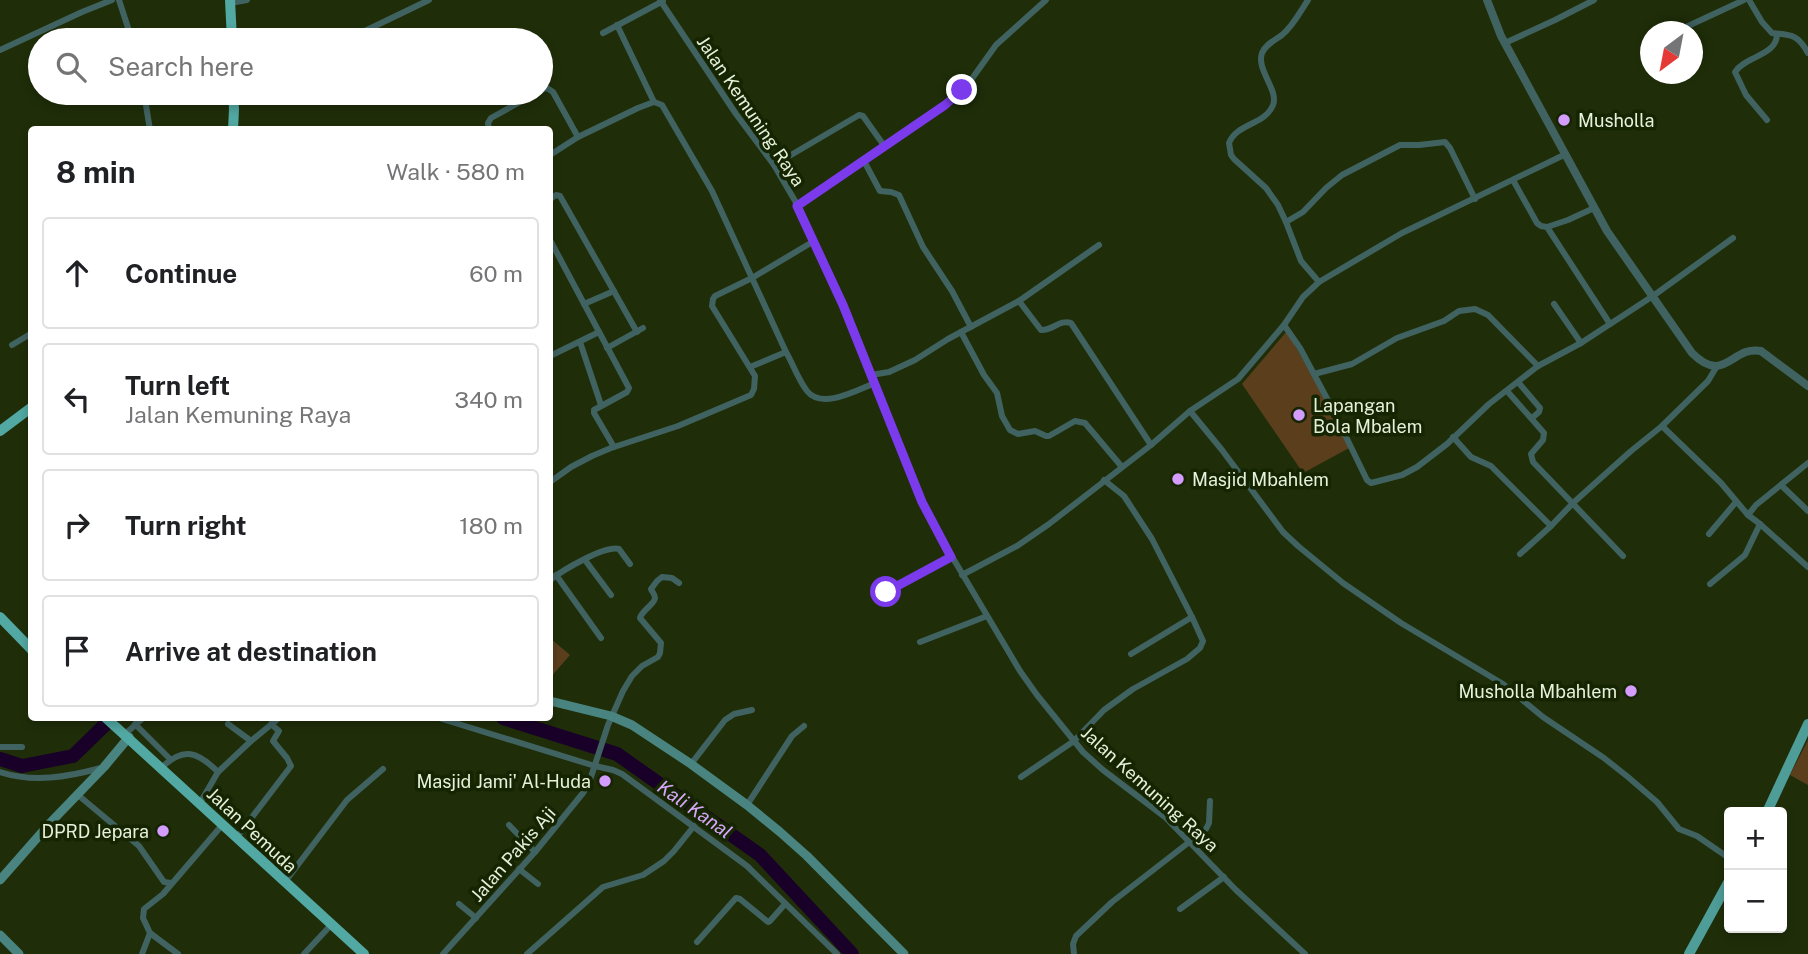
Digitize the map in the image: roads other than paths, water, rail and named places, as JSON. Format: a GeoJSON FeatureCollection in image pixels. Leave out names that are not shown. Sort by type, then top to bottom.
{"type":"FeatureCollection","features":[{"type":"Feature","properties":{"kind":"highway"},"geometry":{"type":"LineString","coordinates":[[230,1],[231,28]]}},
{"type":"Feature","properties":{"kind":"highway"},"geometry":{"type":"LineString","coordinates":[[233,126],[234,105]]}},
{"type":"Feature","properties":{"kind":"highway"},"geometry":{"type":"LineString","coordinates":[[0,431],[28,410]]}},
{"type":"Feature","properties":{"kind":"highway"},"geometry":{"type":"LineString","coordinates":[[0,617],[28,646]]}},
{"type":"Feature","properties":{"kind":"highway","name":"Jalan Pemuda"},"geometry":{"type":"LineString","coordinates":[[110,721],[364,954]]}},
{"type":"Feature","properties":{"kind":"main road"},"geometry":{"type":"LineString","coordinates":[[553,702],[632,725],[691,764],[747,805],[807,856],[904,954]]}},
{"type":"Feature","properties":{"kind":"main road"},"geometry":{"type":"LineString","coordinates":[[1768,807],[1808,724]]}},
{"type":"Feature","properties":{"kind":"main road"},"geometry":{"type":"LineString","coordinates":[[0,880],[104,767],[124,733]]}},
{"type":"Feature","properties":{"kind":"main road"},"geometry":{"type":"LineString","coordinates":[[1689,954],[1724,890]]}},
{"type":"Feature","properties":{"kind":"main road"},"geometry":{"type":"LineString","coordinates":[[0,935],[19,954]]}},
{"type":"Feature","properties":{"kind":"street"},"geometry":{"type":"LineString","coordinates":[[47,28],[112,0]]}},
{"type":"Feature","properties":{"kind":"street"},"geometry":{"type":"LineString","coordinates":[[119,0],[128,28]]}},
{"type":"Feature","properties":{"kind":"street"},"geometry":{"type":"LineString","coordinates":[[230,1],[247,0]]}},
{"type":"Feature","properties":{"kind":"street"},"geometry":{"type":"LineString","coordinates":[[369,28],[429,0]]}},
{"type":"Feature","properties":{"kind":"street"},"geometry":{"type":"LineString","coordinates":[[797,206],[955,98],[996,45],[1046,0]]}},
{"type":"Feature","properties":{"kind":"street"},"geometry":{"type":"LineString","coordinates":[[1308,0],[1289,29],[1270,43],[1262,54],[1261,63],[1275,100],[1273,106],[1262,118],[1234,133],[1229,143],[1231,155],[1266,188],[1286,222],[1301,261],[1319,282]]}},
{"type":"Feature","properties":{"kind":"street"},"geometry":{"type":"LineString","coordinates":[[1486,0],[1505,43],[1607,231],[1692,353],[1707,365],[1717,366],[1756,350],[1767,354],[1808,386]]}},
{"type":"Feature","properties":{"kind":"street"},"geometry":{"type":"LineString","coordinates":[[1505,43],[1594,0]]}},
{"type":"Feature","properties":{"kind":"street"},"geometry":{"type":"LineString","coordinates":[[1699,21],[1746,0],[1766,28],[1772,33],[1794,35],[1808,53]]}},
{"type":"Feature","properties":{"kind":"street"},"geometry":{"type":"LineString","coordinates":[[603,33],[662,1]]}},
{"type":"Feature","properties":{"kind":"street","name":"Jalan Kemuning Raya"},"geometry":{"type":"LineString","coordinates":[[662,1],[729,104],[774,165],[797,206],[829,272],[922,502],[951,557],[1020,671],[1083,752],[1102,770],[1165,817],[1305,954]]}},
{"type":"Feature","properties":{"kind":"street"},"geometry":{"type":"LineString","coordinates":[[617,25],[654,102]]}},
{"type":"Feature","properties":{"kind":"street"},"geometry":{"type":"LineString","coordinates":[[1768,120],[1746,95],[1735,72],[1740,65],[1762,55],[1775,44],[1777,34]]}},
{"type":"Feature","properties":{"kind":"street"},"geometry":{"type":"LineString","coordinates":[[0,50],[28,37]]}},
{"type":"Feature","properties":{"kind":"street"},"geometry":{"type":"LineString","coordinates":[[553,92],[578,137]]}},
{"type":"Feature","properties":{"kind":"street"},"geometry":{"type":"LineString","coordinates":[[553,153],[578,137],[638,108],[654,102],[662,105],[712,191],[786,352],[806,389],[817,398],[832,399],[875,383]]}},
{"type":"Feature","properties":{"kind":"street"},"geometry":{"type":"LineString","coordinates":[[146,105],[149,126]]}},
{"type":"Feature","properties":{"kind":"street"},"geometry":{"type":"LineString","coordinates":[[488,126],[491,118],[514,105]]}},
{"type":"Feature","properties":{"kind":"street"},"geometry":{"type":"LineString","coordinates":[[774,165],[860,115],[885,147]]}},
{"type":"Feature","properties":{"kind":"street"},"geometry":{"type":"LineString","coordinates":[[1286,222],[1303,212],[1342,175],[1401,145],[1445,142],[1475,199]]}},
{"type":"Feature","properties":{"kind":"street"},"geometry":{"type":"LineString","coordinates":[[962,575],[1017,546],[1058,517],[1190,411],[1230,385],[1256,359],[1303,297],[1319,282],[1402,233],[1566,154]]}},
{"type":"Feature","properties":{"kind":"street"},"geometry":{"type":"LineString","coordinates":[[864,161],[880,191],[891,191],[899,195],[923,247],[952,291],[971,327]]}},
{"type":"Feature","properties":{"kind":"street"},"geometry":{"type":"LineString","coordinates":[[1513,180],[1537,223],[1547,228],[1610,324]]}},
{"type":"Feature","properties":{"kind":"street"},"geometry":{"type":"LineString","coordinates":[[553,197],[561,196],[614,291],[640,330],[607,348]]}},
{"type":"Feature","properties":{"kind":"street"},"geometry":{"type":"LineString","coordinates":[[1547,228],[1594,208]]}},
{"type":"Feature","properties":{"kind":"street"},"geometry":{"type":"LineString","coordinates":[[1284,325],[1300,348],[1370,482],[1393,478],[1410,472],[1427,460],[1489,404],[1538,366],[1581,343],[1733,239]]}},
{"type":"Feature","properties":{"kind":"street"},"geometry":{"type":"LineString","coordinates":[[553,480],[571,467],[614,447],[678,426],[751,394],[756,383],[755,376],[712,306],[713,299],[814,241]]}},
{"type":"Feature","properties":{"kind":"street"},"geometry":{"type":"LineString","coordinates":[[872,374],[889,372],[1019,301],[1099,245]]}},
{"type":"Feature","properties":{"kind":"street"},"geometry":{"type":"LineString","coordinates":[[553,246],[629,388],[625,393],[594,409],[614,447]]}},
{"type":"Feature","properties":{"kind":"street"},"geometry":{"type":"LineString","coordinates":[[584,304],[614,291]]}},
{"type":"Feature","properties":{"kind":"street"},"geometry":{"type":"LineString","coordinates":[[1019,301],[1041,330],[1046,331],[1064,322],[1071,323],[1151,445]]}},
{"type":"Feature","properties":{"kind":"street"},"geometry":{"type":"LineString","coordinates":[[1554,304],[1581,343]]}},
{"type":"Feature","properties":{"kind":"street"},"geometry":{"type":"LineString","coordinates":[[1314,374],[1352,364],[1397,338],[1469,309],[1488,315],[1538,366]]}},
{"type":"Feature","properties":{"kind":"street"},"geometry":{"type":"LineString","coordinates":[[553,355],[599,332]]}},
{"type":"Feature","properties":{"kind":"street"},"geometry":{"type":"LineString","coordinates":[[961,332],[997,393],[1002,416],[1010,430],[1018,434],[1035,431],[1049,436],[1075,421],[1085,423],[1122,467]]}},
{"type":"Feature","properties":{"kind":"street"},"geometry":{"type":"LineString","coordinates":[[12,345],[28,335]]}},
{"type":"Feature","properties":{"kind":"street"},"geometry":{"type":"LineString","coordinates":[[580,342],[601,405]]}},
{"type":"Feature","properties":{"kind":"street"},"geometry":{"type":"LineString","coordinates":[[750,367],[786,352]]}},
{"type":"Feature","properties":{"kind":"street"},"geometry":{"type":"LineString","coordinates":[[1520,554],[1573,503],[1662,426],[1708,382],[1717,366]]}},
{"type":"Feature","properties":{"kind":"street"},"geometry":{"type":"LineString","coordinates":[[1518,382],[1540,408],[1532,418]]}},
{"type":"Feature","properties":{"kind":"street"},"geometry":{"type":"LineString","coordinates":[[1507,391],[1542,430],[1544,437],[1533,450],[1531,458],[1623,556]]}},
{"type":"Feature","properties":{"kind":"street"},"geometry":{"type":"LineString","coordinates":[[1190,411],[1283,532],[1308,555],[1401,623],[1503,684],[1543,717],[1628,777],[1657,803],[1679,829],[1697,836],[1724,855]]}},
{"type":"Feature","properties":{"kind":"street"},"geometry":{"type":"LineString","coordinates":[[1662,426],[1721,483],[1748,515],[1808,567]]}},
{"type":"Feature","properties":{"kind":"street"},"geometry":{"type":"LineString","coordinates":[[1453,437],[1471,457],[1490,466],[1551,526]]}},
{"type":"Feature","properties":{"kind":"street"},"geometry":{"type":"LineString","coordinates":[[1748,515],[1756,505],[1808,463]]}},
{"type":"Feature","properties":{"kind":"street"},"geometry":{"type":"LineString","coordinates":[[1021,777],[1074,741],[1104,710],[1133,689],[1187,659],[1200,648],[1203,641],[1152,539],[1124,496],[1104,480]]}},
{"type":"Feature","properties":{"kind":"street"},"geometry":{"type":"LineString","coordinates":[[1781,485],[1808,511]]}},
{"type":"Feature","properties":{"kind":"street"},"geometry":{"type":"LineString","coordinates":[[1709,534],[1736,502]]}},
{"type":"Feature","properties":{"kind":"street"},"geometry":{"type":"LineString","coordinates":[[1710,584],[1745,555],[1760,524]]}},
{"type":"Feature","properties":{"kind":"street"},"geometry":{"type":"LineString","coordinates":[[553,578],[570,566],[616,547],[630,564]]}},
{"type":"Feature","properties":{"kind":"street"},"geometry":{"type":"LineString","coordinates":[[886,592],[951,557]]}},
{"type":"Feature","properties":{"kind":"street"},"geometry":{"type":"LineString","coordinates":[[585,560],[611,595]]}},
{"type":"Feature","properties":{"kind":"street"},"geometry":{"type":"LineString","coordinates":[[556,575],[601,638]]}},
{"type":"Feature","properties":{"kind":"street","name":"Jalan Pakis Aji"},"geometry":{"type":"LineString","coordinates":[[443,954],[578,801],[589,783],[610,720],[632,676],[660,653],[660,643],[640,618],[641,613],[654,600],[652,586],[662,578],[672,578],[679,583]]}},
{"type":"Feature","properties":{"kind":"street"},"geometry":{"type":"LineString","coordinates":[[920,642],[987,616]]}},
{"type":"Feature","properties":{"kind":"street"},"geometry":{"type":"LineString","coordinates":[[1131,654],[1192,617]]}},
{"type":"Feature","properties":{"kind":"street"},"geometry":{"type":"LineString","coordinates":[[691,764],[725,720],[734,714],[752,710]]}},
{"type":"Feature","properties":{"kind":"street"},"geometry":{"type":"LineString","coordinates":[[124,733],[138,721]]}},
{"type":"Feature","properties":{"kind":"street"},"geometry":{"type":"LineString","coordinates":[[200,803],[218,772],[275,721]]}},
{"type":"Feature","properties":{"kind":"street"},"geometry":{"type":"LineString","coordinates":[[449,721],[614,769],[747,866],[836,954]]}},
{"type":"Feature","properties":{"kind":"street"},"geometry":{"type":"LineString","coordinates":[[135,723],[170,759]]}},
{"type":"Feature","properties":{"kind":"street"},"geometry":{"type":"LineString","coordinates":[[229,724],[251,740]]}},
{"type":"Feature","properties":{"kind":"street"},"geometry":{"type":"LineString","coordinates":[[237,838],[291,766],[273,741],[279,731],[271,724]]}},
{"type":"Feature","properties":{"kind":"street"},"geometry":{"type":"LineString","coordinates":[[747,805],[792,736],[804,726]]}},
{"type":"Feature","properties":{"kind":"street"},"geometry":{"type":"LineString","coordinates":[[0,747],[22,747]]}},
{"type":"Feature","properties":{"kind":"street"},"geometry":{"type":"LineString","coordinates":[[161,768],[180,754],[192,754],[208,762],[218,772]]}},
{"type":"Feature","properties":{"kind":"street"},"geometry":{"type":"LineString","coordinates":[[0,772],[40,779],[79,774],[104,767]]}},
{"type":"Feature","properties":{"kind":"street"},"geometry":{"type":"LineString","coordinates":[[284,883],[347,800],[383,769]]}},
{"type":"Feature","properties":{"kind":"street"},"geometry":{"type":"LineString","coordinates":[[78,795],[139,846],[164,882],[171,883]]}},
{"type":"Feature","properties":{"kind":"street"},"geometry":{"type":"LineString","coordinates":[[1074,954],[1076,936],[1112,902],[1202,833],[1208,826],[1210,801]]}},
{"type":"Feature","properties":{"kind":"street"},"geometry":{"type":"LineString","coordinates":[[178,954],[149,933],[143,918],[144,909],[163,894],[223,824]]}},
{"type":"Feature","properties":{"kind":"street"},"geometry":{"type":"LineString","coordinates":[[509,825],[535,852]]}},
{"type":"Feature","properties":{"kind":"street"},"geometry":{"type":"LineString","coordinates":[[527,954],[603,887],[643,875],[664,861],[694,826]]}},
{"type":"Feature","properties":{"kind":"street"},"geometry":{"type":"LineString","coordinates":[[519,869],[538,884]]}},
{"type":"Feature","properties":{"kind":"street"},"geometry":{"type":"LineString","coordinates":[[1180,909],[1224,877]]}},
{"type":"Feature","properties":{"kind":"street"},"geometry":{"type":"LineString","coordinates":[[697,942],[736,898],[768,922],[785,904]]}},
{"type":"Feature","properties":{"kind":"street"},"geometry":{"type":"LineString","coordinates":[[459,904],[475,918]]}},
{"type":"Feature","properties":{"kind":"street"},"geometry":{"type":"LineString","coordinates":[[304,954],[331,925]]}},
{"type":"Feature","properties":{"kind":"street"},"geometry":{"type":"LineString","coordinates":[[142,954],[149,933]]}},
{"type":"Feature","properties":{"kind":"waterway","name":"Kali Kanal"},"geometry":{"type":"LineString","coordinates":[[0,759],[22,766],[73,756],[109,721]]}},
{"type":"Feature","properties":{"kind":"waterway","name":"Kali Kanal"},"geometry":{"type":"LineString","coordinates":[[512,721],[617,754],[760,855],[852,954]]}},
{"type":"Feature","properties":{"kind":"place","name":"Musholla"},"geometry":{"type":"Point","coordinates":[1564,120]}},
{"type":"Feature","properties":{"kind":"place","name":"Lapangan Bola Mbalem"},"geometry":{"type":"Point","coordinates":[1299,415]}},
{"type":"Feature","properties":{"kind":"place","name":"Masjid Mbahlem"},"geometry":{"type":"Point","coordinates":[1178,479]}},
{"type":"Feature","properties":{"kind":"place","name":"Musholla Mbahlem"},"geometry":{"type":"Point","coordinates":[1631,691]}},
{"type":"Feature","properties":{"kind":"place","name":"Masjid Jami' Al-Huda"},"geometry":{"type":"Point","coordinates":[605,781]}},
{"type":"Feature","properties":{"kind":"place","name":"DPRD Jepara"},"geometry":{"type":"Point","coordinates":[163,831]}}]}
